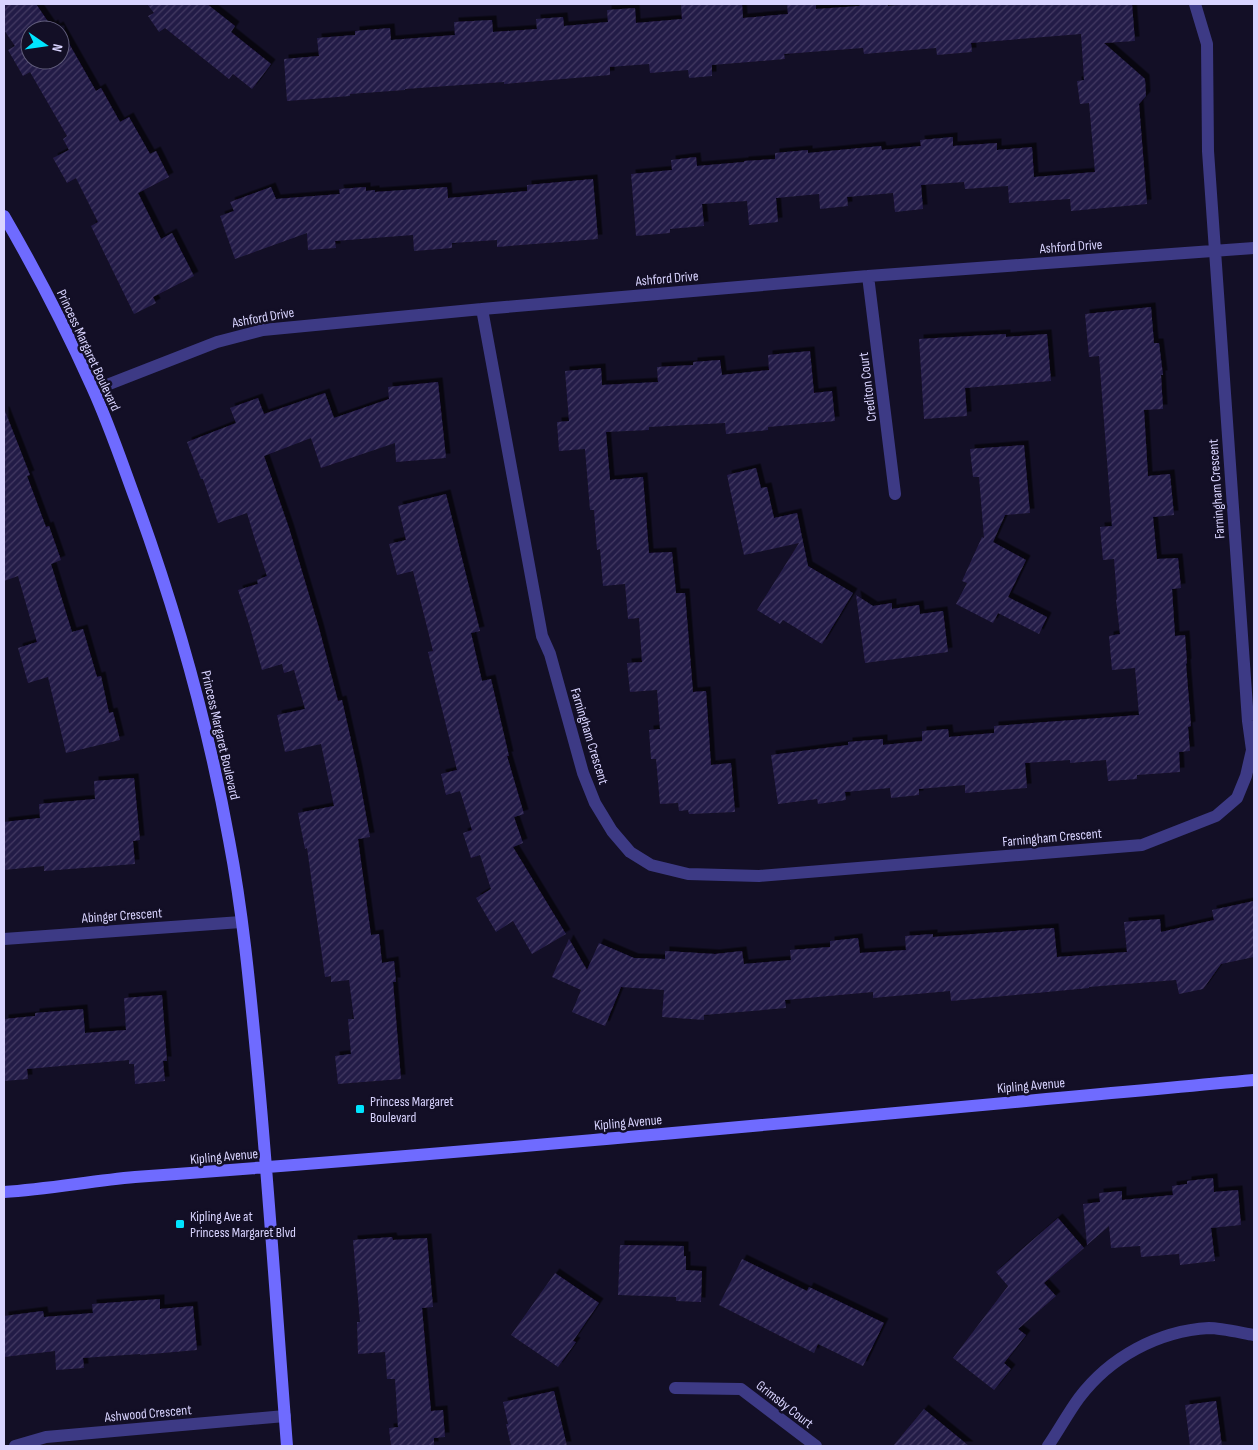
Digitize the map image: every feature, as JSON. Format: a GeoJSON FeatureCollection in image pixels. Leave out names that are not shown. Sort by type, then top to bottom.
{"type":"FeatureCollection","features":[{"type":"Feature","properties":{"kind":"street","name":"Farningham Crescent"},"geometry":{"type":"LineString","coordinates":[[482,309],[542,636],[550,654],[583,773],[595,803],[612,831],[630,852],[651,865],[688,874],[769,875],[1142,845],[1216,816],[1237,798],[1246,776],[1252,750],[1248,721],[1208,151],[1208,44],[1195,4]]}},
{"type":"Feature","properties":{"kind":"street","name":"Princess Margaret Boulevard"},"geometry":{"type":"LineString","coordinates":[[4,216],[63,326],[94,390],[120,456],[173,611],[212,758],[230,843],[251,997],[287,1446]]}},
{"type":"Feature","properties":{"kind":"street","name":"Ashford Drive"},"geometry":{"type":"LineString","coordinates":[[94,390],[217,342],[263,330],[868,276],[1254,248]]}},
{"type":"Feature","properties":{"kind":"street","name":"Crediton Court"},"geometry":{"type":"LineString","coordinates":[[868,276],[894,494]]}},
{"type":"Feature","properties":{"kind":"street","name":"Abinger Crescent"},"geometry":{"type":"LineString","coordinates":[[4,939],[241,922]]}},
{"type":"Feature","properties":{"kind":"street","name":"Kipling Avenue"},"geometry":{"type":"LineString","coordinates":[[4,1192],[131,1178],[557,1143],[1254,1080]]}},
{"type":"Feature","properties":{"kind":"street"},"geometry":{"type":"LineString","coordinates":[[1048,1446],[1079,1398],[1101,1372],[1135,1349],[1170,1334],[1211,1328],[1254,1335]]}},
{"type":"Feature","properties":{"kind":"street","name":"Grimsby Court"},"geometry":{"type":"LineString","coordinates":[[675,1388],[741,1389],[816,1446]]}},
{"type":"Feature","properties":{"kind":"street","name":"Ashwood Crescent"},"geometry":{"type":"LineString","coordinates":[[14,1446],[46,1437],[285,1416]]}},
{"type":"Feature","properties":{"kind":"building"},"geometry":{"type":"Polygon","coordinates":[[[4,4],[36,4],[47,20],[20,20],[20,70],[70,70],[70,45],[96,91],[101,88],[120,122],[129,117],[150,154],[156,151],[169,177],[138,193],[161,239],[172,233],[194,276],[153,297],[156,303],[134,314],[91,226],[98,222],[76,178],[67,183],[53,158],[69,150],[63,139],[67,136],[30,72],[23,76],[8,50],[15,46],[4,30],[4,4]]]}},
{"type":"Feature","properties":{"kind":"building"},"geometry":{"type":"Polygon","coordinates":[[[147,4],[207,4],[235,26],[231,32],[271,64],[252,89],[233,74],[229,79],[165,28],[159,32],[148,16],[154,13],[147,4]]]}},
{"type":"Feature","properties":{"kind":"building"},"geometry":{"type":"Polygon","coordinates":[[[742,4],[743,18],[788,14],[787,4],[816,4],[816,9],[860,6],[859,4],[888,4],[888,6],[912,4],[1132,4],[1135,41],[1104,43],[1145,79],[1146,96],[1139,104],[1147,204],[1071,211],[1070,199],[1009,203],[1008,186],[965,189],[964,182],[921,185],[923,209],[895,212],[893,193],[847,197],[848,206],[820,209],[819,194],[776,198],[778,222],[749,225],[747,201],[702,204],[704,226],[670,229],[670,233],[636,236],[631,174],[672,170],[671,160],[696,157],[697,166],[775,159],[775,153],[808,150],[808,153],[881,146],[882,150],[921,146],[920,140],[953,137],[953,146],[997,143],[997,150],[1032,147],[1034,177],[1095,172],[1089,103],[1080,104],[1077,81],[1084,80],[1081,34],[971,43],[972,52],[937,55],[936,48],[864,54],[863,48],[784,54],[785,59],[712,65],[712,76],[689,78],[688,70],[650,73],[649,64],[610,67],[610,75],[504,84],[504,82],[405,89],[287,101],[284,59],[319,56],[317,38],[355,35],[355,31],[390,28],[391,40],[455,35],[454,22],[492,20],[493,32],[537,29],[536,19],[563,17],[564,26],[608,22],[607,10],[635,8],[636,23],[682,19],[681,5],[742,4]]]}},
{"type":"Feature","properties":{"kind":"building"},"geometry":{"type":"Polygon","coordinates":[[[593,179],[598,239],[497,247],[497,240],[452,243],[452,248],[414,251],[413,235],[335,241],[336,248],[308,250],[307,233],[235,259],[220,216],[234,211],[230,202],[271,187],[276,199],[340,194],[339,189],[366,187],[366,191],[375,190],[375,192],[447,187],[448,198],[527,191],[527,185],[593,179]]]}},
{"type":"Feature","properties":{"kind":"building"},"geometry":{"type":"Polygon","coordinates":[[[1151,307],[1154,343],[1159,343],[1163,375],[1161,375],[1163,409],[1144,410],[1148,476],[1170,474],[1174,515],[1153,517],[1157,559],[1178,558],[1181,588],[1172,589],[1175,636],[1185,635],[1191,726],[1188,727],[1190,751],[1179,752],[1180,772],[1137,775],[1137,779],[1108,781],[1106,760],[1070,763],[1070,760],[1025,763],[1027,788],[965,793],[965,785],[919,789],[919,795],[891,798],[890,788],[845,792],[846,800],[818,804],[817,799],[778,804],[771,755],[848,745],[848,742],[883,739],[883,745],[922,741],[922,731],[948,729],[949,737],[994,733],[994,726],[1139,715],[1135,668],[1112,670],[1109,636],[1120,634],[1114,559],[1103,560],[1100,527],[1112,526],[1099,356],[1089,357],[1085,314],[1151,307]]]}},
{"type":"Feature","properties":{"kind":"building"},"geometry":{"type":"Polygon","coordinates":[[[1006,334],[1006,337],[1047,334],[1051,381],[965,388],[967,416],[924,419],[919,339],[1006,334]]]}},
{"type":"Feature","properties":{"kind":"building"},"geometry":{"type":"Polygon","coordinates":[[[810,351],[814,393],[832,391],[835,421],[768,427],[768,430],[726,434],[725,423],[649,427],[649,430],[606,432],[610,480],[643,477],[649,553],[672,552],[676,593],[685,593],[693,692],[706,691],[711,765],[731,763],[735,812],[689,814],[688,810],[679,811],[678,803],[660,804],[656,759],[651,759],[649,730],[660,729],[657,690],[630,692],[627,663],[642,662],[639,618],[628,619],[625,584],[603,586],[600,549],[597,550],[594,510],[590,510],[585,449],[559,451],[557,422],[569,421],[565,371],[601,368],[602,385],[658,382],[657,367],[693,365],[693,362],[720,360],[722,375],[769,370],[768,355],[810,351]]]}},
{"type":"Feature","properties":{"kind":"building"},"geometry":{"type":"Polygon","coordinates":[[[438,382],[446,458],[396,462],[395,443],[321,468],[311,438],[264,456],[289,528],[319,628],[338,701],[342,700],[358,771],[370,837],[358,839],[371,935],[379,934],[382,963],[394,961],[396,982],[393,982],[401,1079],[338,1084],[335,1056],[351,1054],[348,1019],[354,1019],[349,980],[331,982],[331,976],[325,977],[307,848],[305,849],[298,813],[334,806],[321,744],[285,752],[277,715],[305,709],[294,670],[284,673],[282,664],[262,670],[238,590],[258,584],[257,580],[267,576],[247,513],[218,523],[203,479],[201,479],[187,442],[236,423],[230,408],[258,398],[264,414],[325,393],[334,418],[389,399],[388,387],[438,382]]]}},
{"type":"Feature","properties":{"kind":"building"},"geometry":{"type":"Polygon","coordinates":[[[4,411],[30,475],[27,476],[46,527],[49,526],[61,560],[51,564],[72,632],[83,629],[97,677],[101,676],[109,713],[113,712],[120,740],[66,753],[48,677],[28,683],[18,648],[37,642],[18,576],[4,581],[4,411]]]}},
{"type":"Feature","properties":{"kind":"building"},"geometry":{"type":"Polygon","coordinates":[[[1024,445],[1030,513],[1005,515],[993,542],[1026,560],[1008,597],[1047,617],[1039,634],[998,613],[993,623],[956,604],[967,583],[962,581],[982,537],[984,538],[979,477],[973,477],[970,449],[1024,445]]]}},
{"type":"Feature","properties":{"kind":"building"},"geometry":{"type":"Polygon","coordinates":[[[756,468],[761,488],[767,487],[774,518],[797,513],[808,566],[853,593],[822,644],[783,620],[780,624],[757,610],[799,543],[744,555],[727,475],[756,468]]]}},
{"type":"Feature","properties":{"kind":"building"},"geometry":{"type":"Polygon","coordinates":[[[446,494],[480,631],[471,633],[482,681],[491,679],[509,756],[507,756],[524,814],[514,817],[523,843],[513,847],[566,934],[532,954],[513,921],[496,932],[476,898],[491,889],[480,855],[471,858],[463,833],[472,830],[460,791],[446,795],[441,774],[457,770],[428,652],[433,651],[413,571],[397,575],[389,544],[406,540],[398,506],[446,494]]]}},
{"type":"Feature","properties":{"kind":"building"},"geometry":{"type":"Polygon","coordinates":[[[856,595],[873,606],[892,603],[892,609],[919,605],[920,614],[943,611],[948,652],[865,663],[856,595]]]}},
{"type":"Feature","properties":{"kind":"building"},"geometry":{"type":"Polygon","coordinates":[[[134,778],[140,840],[133,841],[135,864],[44,871],[44,866],[4,870],[4,822],[40,818],[39,804],[95,799],[94,781],[134,778]]]}},
{"type":"Feature","properties":{"kind":"building"},"geometry":{"type":"Polygon","coordinates":[[[1254,901],[1254,957],[1221,964],[1203,989],[1179,994],[1176,980],[951,1001],[950,991],[873,998],[873,992],[785,1000],[786,1008],[704,1015],[704,1020],[662,1017],[664,990],[621,987],[605,1026],[572,1012],[581,990],[552,977],[569,939],[587,970],[599,943],[634,958],[665,959],[665,951],[715,954],[742,951],[744,964],[791,960],[790,950],[830,947],[830,941],[858,938],[860,953],[906,950],[905,936],[933,934],[933,937],[1054,928],[1057,957],[1127,952],[1124,922],[1160,919],[1161,932],[1214,920],[1212,910],[1254,901]]]}},
{"type":"Feature","properties":{"kind":"building"},"geometry":{"type":"Polygon","coordinates":[[[162,995],[167,1061],[163,1061],[165,1081],[135,1084],[134,1064],[129,1064],[129,1060],[27,1069],[28,1079],[4,1081],[4,1019],[35,1016],[35,1013],[83,1009],[85,1033],[126,1030],[124,998],[162,995]]]}},
{"type":"Feature","properties":{"kind":"building"},"geometry":{"type":"Polygon","coordinates":[[[1213,1178],[1214,1192],[1238,1190],[1241,1225],[1211,1228],[1215,1261],[1180,1265],[1179,1254],[1141,1257],[1140,1246],[1111,1248],[1109,1226],[1087,1245],[1083,1204],[1100,1202],[1099,1193],[1122,1191],[1122,1200],[1173,1195],[1172,1186],[1187,1184],[1187,1181],[1213,1178]]]}},
{"type":"Feature","properties":{"kind":"building"},"geometry":{"type":"Polygon","coordinates":[[[1058,1218],[1084,1248],[1044,1283],[1056,1296],[1018,1329],[1026,1335],[1004,1363],[1011,1369],[994,1390],[953,1358],[1008,1286],[996,1272],[1058,1218]]]}},
{"type":"Feature","properties":{"kind":"building"},"geometry":{"type":"Polygon","coordinates":[[[392,1237],[393,1240],[427,1238],[433,1307],[422,1308],[431,1411],[443,1410],[445,1437],[434,1438],[434,1446],[391,1446],[389,1428],[398,1427],[395,1379],[387,1379],[385,1352],[358,1354],[357,1322],[360,1322],[353,1240],[392,1237]]]}},
{"type":"Feature","properties":{"kind":"building"},"geometry":{"type":"Polygon","coordinates":[[[620,1245],[684,1246],[686,1270],[702,1271],[701,1302],[676,1301],[676,1297],[618,1295],[620,1245]]]}},
{"type":"Feature","properties":{"kind":"building"},"geometry":{"type":"Polygon","coordinates":[[[742,1259],[807,1291],[809,1287],[884,1323],[863,1366],[818,1344],[814,1353],[719,1305],[742,1259]]]}},
{"type":"Feature","properties":{"kind":"building"},"geometry":{"type":"Polygon","coordinates":[[[555,1273],[599,1303],[573,1341],[576,1342],[558,1367],[511,1335],[555,1273]]]}},
{"type":"Feature","properties":{"kind":"building"},"geometry":{"type":"Polygon","coordinates":[[[160,1299],[160,1309],[193,1306],[197,1350],[83,1358],[84,1368],[56,1370],[55,1351],[4,1357],[4,1316],[43,1311],[44,1317],[93,1313],[92,1304],[160,1299]]]}},
{"type":"Feature","properties":{"kind":"building"},"geometry":{"type":"Polygon","coordinates":[[[554,1391],[567,1446],[511,1446],[503,1402],[554,1391]]]}},
{"type":"Feature","properties":{"kind":"building"},"geometry":{"type":"Polygon","coordinates":[[[1216,1401],[1222,1446],[1190,1446],[1185,1405],[1216,1401]]]}},
{"type":"Feature","properties":{"kind":"building"},"geometry":{"type":"Polygon","coordinates":[[[924,1409],[969,1446],[893,1446],[924,1409]]]}},
{"type":"Feature","properties":{"kind":"place","name":"Princess Margaret Boulevard"},"geometry":{"type":"Point","coordinates":[360,1109]}},
{"type":"Feature","properties":{"kind":"place","name":"Kipling Ave at Princess Margaret Blvd"},"geometry":{"type":"Point","coordinates":[180,1224]}}]}
